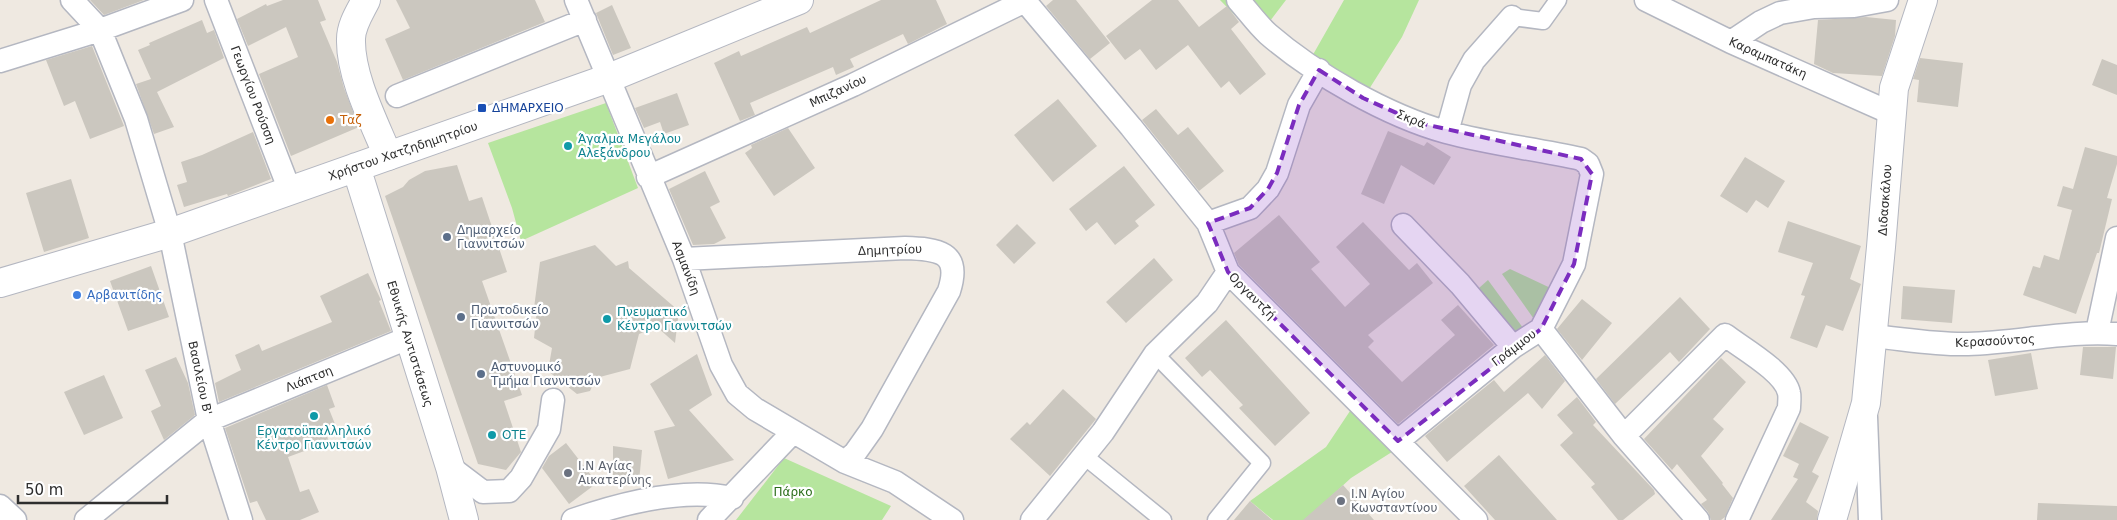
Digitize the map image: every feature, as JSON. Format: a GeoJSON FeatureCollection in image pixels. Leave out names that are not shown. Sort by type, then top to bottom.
{"type":"FeatureCollection","features":[{"type":"Feature","properties":{"kind":"main road"},"geometry":{"type":"LineString","coordinates":[[366,0],[355,20],[351,38],[354,63],[388,156]]}},
{"type":"Feature","properties":{"kind":"main road","name":"Χρήστου Χατζηδημητρίου"},"geometry":{"type":"LineString","coordinates":[[0,283],[170,233],[609,78],[799,0]]}},
{"type":"Feature","properties":{"kind":"main road","name":"Διδασκάλου"},"geometry":{"type":"LineString","coordinates":[[1832,520],[1866,403],[1894,88],[1923,0]]}},
{"type":"Feature","properties":{"kind":"main road","name":"Εθνικής Αντιστάσεως"},"geometry":{"type":"LineString","coordinates":[[356,167],[408,338],[450,467],[458,514]]}},
{"type":"Feature","properties":{"kind":"street"},"geometry":{"type":"LineString","coordinates":[[72,0],[100,30]]}},
{"type":"Feature","properties":{"kind":"street"},"geometry":{"type":"LineString","coordinates":[[0,61],[100,30],[182,0]]}},
{"type":"Feature","properties":{"kind":"street","name":"Γεωργίου Ρούσση"},"geometry":{"type":"LineString","coordinates":[[216,0],[290,190]]}},
{"type":"Feature","properties":{"kind":"street","name":"Σκρά"},"geometry":{"type":"LineString","coordinates":[[1238,0],[1267,33],[1296,56],[1363,98],[1419,123],[1447,132],[1580,158],[1588,164],[1592,174],[1590,193]]}},
{"type":"Feature","properties":{"kind":"street"},"geometry":{"type":"LineString","coordinates":[[1447,132],[1460,85],[1474,60],[1512,17],[1542,21],[1558,0]]}},
{"type":"Feature","properties":{"kind":"street","name":"Καραμπατάκη"},"geometry":{"type":"LineString","coordinates":[[1646,0],[1731,42],[1891,113]]}},
{"type":"Feature","properties":{"kind":"street"},"geometry":{"type":"LineString","coordinates":[[1731,42],[1761,22],[1780,13],[1815,3],[1854,6],[1887,0]]}},
{"type":"Feature","properties":{"kind":"street","name":"Μπιζανίου"},"geometry":{"type":"LineString","coordinates":[[648,177],[853,85],[1024,1]]}},
{"type":"Feature","properties":{"kind":"street","name":"Οργαντζή"},"geometry":{"type":"LineString","coordinates":[[1024,1],[1131,127],[1208,223],[1228,272],[1476,520]]}},
{"type":"Feature","properties":{"kind":"street"},"geometry":{"type":"LineString","coordinates":[[398,96],[580,10]]}},
{"type":"Feature","properties":{"kind":"street","name":"Ασμανίδη"},"geometry":{"type":"LineString","coordinates":[[580,10],[648,177],[684,259],[729,382],[737,394],[755,409],[845,462],[895,482],[952,520]]}},
{"type":"Feature","properties":{"kind":"street","name":"Βασιλείου Β'"},"geometry":{"type":"LineString","coordinates":[[100,30],[136,120],[170,233],[210,420],[241,520]]}},
{"type":"Feature","properties":{"kind":"street"},"geometry":{"type":"LineString","coordinates":[[1208,223],[1250,208],[1268,189],[1277,173],[1299,105],[1319,70]]}},
{"type":"Feature","properties":{"kind":"street","name":"Γράμμου"},"geometry":{"type":"LineString","coordinates":[[1398,441],[1513,347],[1541,329],[1574,264],[1590,193]]}},
{"type":"Feature","properties":{"kind":"street"},"geometry":{"type":"LineString","coordinates":[[1403,225],[1460,284],[1513,347]]}},
{"type":"Feature","properties":{"kind":"street"},"geometry":{"type":"LineString","coordinates":[[2107,333],[2117,238]]}},
{"type":"Feature","properties":{"kind":"street","name":"Δημητρίου"},"geometry":{"type":"LineString","coordinates":[[684,259],[905,248],[929,249],[941,252],[949,258],[954,270],[949,291],[872,428],[855,453],[845,462]]}},
{"type":"Feature","properties":{"kind":"street"},"geometry":{"type":"LineString","coordinates":[[1032,520],[1083,454],[1103,432],[1155,354],[1207,303],[1228,272]]}},
{"type":"Feature","properties":{"kind":"street"},"geometry":{"type":"LineString","coordinates":[[1541,329],[1624,436],[1698,520]]}},
{"type":"Feature","properties":{"kind":"street","name":"Κερασούντος"},"geometry":{"type":"LineString","coordinates":[[1872,336],[1965,344],[2016,342],[2107,333]]}},
{"type":"Feature","properties":{"kind":"street"},"geometry":{"type":"LineString","coordinates":[[1624,436],[1725,335],[1756,357],[1779,376],[1785,385],[1789,393],[1789,408],[1737,520]]}},
{"type":"Feature","properties":{"kind":"street","name":"Λιάπτση"},"geometry":{"type":"LineString","coordinates":[[86,520],[210,420],[408,338]]}},
{"type":"Feature","properties":{"kind":"street"},"geometry":{"type":"LineString","coordinates":[[1155,354],[1262,463],[1216,520]]}},
{"type":"Feature","properties":{"kind":"street"},"geometry":{"type":"LineString","coordinates":[[450,467],[483,492],[510,490],[521,478],[549,429],[552,400]]}},
{"type":"Feature","properties":{"kind":"street","name":"Διδασκάλου"},"geometry":{"type":"LineString","coordinates":[[1866,403],[1870,520]]}},
{"type":"Feature","properties":{"kind":"street"},"geometry":{"type":"LineString","coordinates":[[709,520],[794,432]]}},
{"type":"Feature","properties":{"kind":"street"},"geometry":{"type":"LineString","coordinates":[[1083,454],[1163,520]]}},
{"type":"Feature","properties":{"kind":"street"},"geometry":{"type":"LineString","coordinates":[[573,520],[618,505],[692,494],[712,494],[732,498]]}},
{"type":"Feature","properties":{"kind":"street"},"geometry":{"type":"LineString","coordinates":[[0,506],[15,520]]}},
{"type":"Feature","properties":{"kind":"highlighted area"},"geometry":{"type":"Polygon","coordinates":[[[1319,70],[1363,98],[1419,123],[1581,159],[1592,174],[1574,264],[1541,329],[1398,441],[1228,272],[1208,223],[1250,208],[1268,189],[1277,173],[1299,105],[1319,70]]]}},
{"type":"Feature","properties":{"kind":"green space"},"geometry":{"type":"Polygon","coordinates":[[[1220,0],[1286,0],[1257,38],[1220,0]]]}},
{"type":"Feature","properties":{"kind":"green space"},"geometry":{"type":"Polygon","coordinates":[[[1344,0],[1419,0],[1402,37],[1359,105],[1302,74],[1344,0]]]}},
{"type":"Feature","properties":{"kind":"green space"},"geometry":{"type":"Polygon","coordinates":[[[606,103],[638,188],[521,241],[512,208],[488,143],[606,103]]]}},
{"type":"Feature","properties":{"kind":"green space"},"geometry":{"type":"Polygon","coordinates":[[[1510,269],[1559,292],[1541,329],[1502,274],[1510,269]]]}},
{"type":"Feature","properties":{"kind":"green space"},"geometry":{"type":"Polygon","coordinates":[[[1488,280],[1529,336],[1513,347],[1470,296],[1488,280]]]}},
{"type":"Feature","properties":{"kind":"green space"},"geometry":{"type":"Polygon","coordinates":[[[1352,408],[1395,450],[1351,478],[1305,520],[1273,520],[1250,501],[1326,447],[1352,408]]]}},
{"type":"Feature","properties":{"kind":"green space","name":"Πάρκο"},"geometry":{"type":"Polygon","coordinates":[[[784,458],[891,506],[882,520],[736,520],[784,458]]]}},
{"type":"Feature","properties":{"kind":"building"},"geometry":{"type":"Polygon","coordinates":[[[90,0],[144,0],[104,15],[90,0]]]}},
{"type":"Feature","properties":{"kind":"building"},"geometry":{"type":"Polygon","coordinates":[[[283,0],[318,0],[326,20],[320,22],[337,62],[344,88],[359,127],[291,156],[259,74],[298,57],[286,27],[248,46],[237,19],[266,4],[267,6],[283,0]]]}},
{"type":"Feature","properties":{"kind":"building"},"geometry":{"type":"Polygon","coordinates":[[[396,0],[535,0],[545,22],[403,80],[385,39],[410,28],[396,0]]]}},
{"type":"Feature","properties":{"kind":"building"},"geometry":{"type":"Polygon","coordinates":[[[881,0],[936,0],[947,24],[908,44],[903,34],[850,59],[854,67],[836,75],[833,67],[750,103],[755,115],[740,121],[714,63],[739,51],[741,56],[807,27],[810,33],[881,0]]]}},
{"type":"Feature","properties":{"kind":"building"},"geometry":{"type":"Polygon","coordinates":[[[1053,0],[1076,0],[1110,43],[1090,59],[1046,6],[1053,0]]]}},
{"type":"Feature","properties":{"kind":"building"},"geometry":{"type":"Polygon","coordinates":[[[1152,0],[1178,0],[1199,27],[1227,6],[1239,22],[1231,29],[1266,74],[1240,95],[1229,81],[1221,88],[1188,45],[1156,70],[1140,49],[1125,60],[1106,36],[1152,0]]]}},
{"type":"Feature","properties":{"kind":"building"},"geometry":{"type":"Polygon","coordinates":[[[612,5],[631,48],[613,55],[596,13],[612,5]]]}},
{"type":"Feature","properties":{"kind":"building"},"geometry":{"type":"Polygon","coordinates":[[[1866,17],[1896,20],[1895,36],[1882,76],[1833,73],[1814,64],[1818,20],[1866,17]]]}},
{"type":"Feature","properties":{"kind":"building"},"geometry":{"type":"Polygon","coordinates":[[[202,20],[207,33],[214,30],[224,58],[157,92],[174,127],[154,134],[136,84],[151,79],[138,50],[150,45],[149,43],[202,20]]]}},
{"type":"Feature","properties":{"kind":"building"},"geometry":{"type":"Polygon","coordinates":[[[92,46],[124,126],[90,139],[75,101],[64,106],[46,60],[92,46]]]}},
{"type":"Feature","properties":{"kind":"building"},"geometry":{"type":"Polygon","coordinates":[[[1920,58],[1963,63],[1958,107],[1917,102],[1919,80],[1913,79],[1920,58]]]}},
{"type":"Feature","properties":{"kind":"building"},"geometry":{"type":"Polygon","coordinates":[[[2102,59],[2117,65],[2117,95],[2092,85],[2102,59]]]}},
{"type":"Feature","properties":{"kind":"building"},"geometry":{"type":"Polygon","coordinates":[[[677,93],[689,125],[664,134],[660,122],[644,128],[635,108],[677,93]]]}},
{"type":"Feature","properties":{"kind":"building"},"geometry":{"type":"Polygon","coordinates":[[[1058,99],[1097,146],[1053,182],[1014,135],[1058,99]]]}},
{"type":"Feature","properties":{"kind":"building"},"geometry":{"type":"Polygon","coordinates":[[[1156,109],[1178,135],[1188,127],[1224,171],[1199,191],[1142,120],[1156,109]]]}},
{"type":"Feature","properties":{"kind":"building"},"geometry":{"type":"Polygon","coordinates":[[[788,128],[815,168],[774,196],[745,153],[752,148],[751,145],[788,128]]]}},
{"type":"Feature","properties":{"kind":"building"},"geometry":{"type":"Polygon","coordinates":[[[1388,131],[1424,146],[1427,142],[1451,157],[1434,185],[1401,165],[1384,204],[1361,194],[1388,131]]]}},
{"type":"Feature","properties":{"kind":"building"},"geometry":{"type":"Polygon","coordinates":[[[253,132],[271,179],[228,196],[227,194],[184,207],[177,185],[187,182],[181,162],[202,155],[253,132]]]}},
{"type":"Feature","properties":{"kind":"building"},"geometry":{"type":"Polygon","coordinates":[[[2085,147],[2117,156],[2117,164],[2107,198],[2112,199],[2099,253],[2097,253],[2076,314],[2023,295],[2033,266],[2040,268],[2044,255],[2059,260],[2072,210],[2057,206],[2063,186],[2073,189],[2085,147]]]}},
{"type":"Feature","properties":{"kind":"building"},"geometry":{"type":"Polygon","coordinates":[[[1745,157],[1785,181],[1768,208],[1756,200],[1747,213],[1720,196],[1745,157]]]}},
{"type":"Feature","properties":{"kind":"building"},"geometry":{"type":"Polygon","coordinates":[[[457,165],[469,201],[482,197],[507,272],[482,281],[522,395],[504,401],[521,452],[506,470],[478,464],[385,196],[403,187],[409,180],[425,171],[457,165]]]}},
{"type":"Feature","properties":{"kind":"building"},"geometry":{"type":"Polygon","coordinates":[[[1124,166],[1155,205],[1135,221],[1139,226],[1115,245],[1097,222],[1086,231],[1069,209],[1124,166]]]}},
{"type":"Feature","properties":{"kind":"building"},"geometry":{"type":"Polygon","coordinates":[[[705,171],[720,202],[710,207],[726,238],[714,244],[693,245],[669,189],[705,171]]]}},
{"type":"Feature","properties":{"kind":"building"},"geometry":{"type":"Polygon","coordinates":[[[71,179],[89,238],[44,252],[26,193],[71,179]]]}},
{"type":"Feature","properties":{"kind":"building"},"geometry":{"type":"Polygon","coordinates":[[[1279,215],[1320,262],[1311,269],[1345,307],[1370,284],[1336,247],[1363,222],[1409,270],[1417,263],[1433,283],[1368,335],[1374,341],[1368,347],[1402,382],[1455,335],[1441,320],[1458,305],[1494,345],[1398,424],[1239,265],[1234,253],[1279,215]]]}},
{"type":"Feature","properties":{"kind":"building"},"geometry":{"type":"Polygon","coordinates":[[[1788,221],[1861,246],[1850,279],[1861,284],[1843,331],[1826,325],[1817,348],[1790,338],[1805,296],[1801,295],[1813,263],[1778,252],[1788,221]]]}},
{"type":"Feature","properties":{"kind":"building"},"geometry":{"type":"Polygon","coordinates":[[[1017,224],[1036,243],[1014,264],[996,245],[1017,224]]]}},
{"type":"Feature","properties":{"kind":"building","name":"Πνευματικό Κέντρο Γιαννιτσών"},"geometry":{"type":"Polygon","coordinates":[[[595,245],[616,266],[628,261],[629,268],[679,311],[675,343],[657,327],[639,334],[630,369],[596,378],[590,391],[577,394],[548,371],[552,348],[534,338],[537,309],[534,308],[540,262],[595,245]]]}},
{"type":"Feature","properties":{"kind":"building"},"geometry":{"type":"Polygon","coordinates":[[[1154,258],[1173,280],[1126,323],[1106,302],[1154,258]]]}},
{"type":"Feature","properties":{"kind":"building"},"geometry":{"type":"Polygon","coordinates":[[[151,266],[169,317],[128,331],[110,281],[151,266]]]}},
{"type":"Feature","properties":{"kind":"building"},"geometry":{"type":"Polygon","coordinates":[[[368,273],[381,300],[379,301],[391,331],[219,402],[215,383],[241,370],[235,355],[259,344],[262,351],[332,322],[320,296],[368,273]]]}},
{"type":"Feature","properties":{"kind":"building"},"geometry":{"type":"Polygon","coordinates":[[[1903,286],[1955,290],[1952,323],[1901,319],[1903,286]]]}},
{"type":"Feature","properties":{"kind":"building"},"geometry":{"type":"Polygon","coordinates":[[[1680,297],[1710,329],[1679,362],[1670,352],[1615,404],[1596,379],[1680,297]]]}},
{"type":"Feature","properties":{"kind":"building"},"geometry":{"type":"Polygon","coordinates":[[[1582,299],[1612,323],[1582,360],[1557,329],[1582,299]]]}},
{"type":"Feature","properties":{"kind":"building"},"geometry":{"type":"Polygon","coordinates":[[[1226,320],[1310,413],[1275,446],[1239,408],[1243,405],[1210,370],[1202,377],[1185,358],[1226,320]]]}},
{"type":"Feature","properties":{"kind":"building"},"geometry":{"type":"Polygon","coordinates":[[[2083,347],[2116,347],[2113,379],[2080,375],[2083,347]]]}},
{"type":"Feature","properties":{"kind":"building"},"geometry":{"type":"Polygon","coordinates":[[[2031,353],[2038,389],[1995,396],[1988,360],[2031,353]]]}},
{"type":"Feature","properties":{"kind":"building"},"geometry":{"type":"Polygon","coordinates":[[[697,354],[712,395],[689,410],[734,460],[668,479],[654,431],[675,426],[650,384],[697,354]]]}},
{"type":"Feature","properties":{"kind":"building"},"geometry":{"type":"Polygon","coordinates":[[[1545,355],[1565,381],[1542,409],[1528,393],[1447,462],[1425,436],[1494,380],[1504,392],[1545,355]]]}},
{"type":"Feature","properties":{"kind":"building"},"geometry":{"type":"Polygon","coordinates":[[[176,357],[188,383],[195,415],[164,440],[151,411],[161,406],[145,370],[176,357]]]}},
{"type":"Feature","properties":{"kind":"building"},"geometry":{"type":"Polygon","coordinates":[[[1721,358],[1746,382],[1713,419],[1724,429],[1701,456],[1733,498],[1725,517],[1721,520],[1711,520],[1708,512],[1701,504],[1707,500],[1677,464],[1672,470],[1644,439],[1721,358]]]}},
{"type":"Feature","properties":{"kind":"building"},"geometry":{"type":"Polygon","coordinates":[[[104,375],[123,418],[84,435],[64,392],[104,375]]]}},
{"type":"Feature","properties":{"kind":"building"},"geometry":{"type":"Polygon","coordinates":[[[327,385],[335,407],[329,409],[335,424],[324,428],[329,442],[288,457],[300,492],[309,489],[319,512],[300,520],[266,520],[257,501],[250,503],[225,428],[327,385]]]}},
{"type":"Feature","properties":{"kind":"building"},"geometry":{"type":"Polygon","coordinates":[[[1063,389],[1096,419],[1050,476],[1010,439],[1027,422],[1030,425],[1063,389]]]}},
{"type":"Feature","properties":{"kind":"building"},"geometry":{"type":"Polygon","coordinates":[[[1577,397],[1596,422],[1593,425],[1654,490],[1655,494],[1623,520],[1618,520],[1591,487],[1595,484],[1560,445],[1573,433],[1557,415],[1577,397]]]}},
{"type":"Feature","properties":{"kind":"building"},"geometry":{"type":"Polygon","coordinates":[[[1800,422],[1829,437],[1812,472],[1819,476],[1806,502],[1818,511],[1817,520],[1771,520],[1798,479],[1793,477],[1799,464],[1783,456],[1800,422]]]}},
{"type":"Feature","properties":{"kind":"building","name":"Ι.Ν Αγίας Αικατερίνης"},"geometry":{"type":"Polygon","coordinates":[[[566,443],[597,483],[569,504],[542,468],[549,456],[566,443]]]}},
{"type":"Feature","properties":{"kind":"building"},"geometry":{"type":"Polygon","coordinates":[[[613,446],[642,450],[639,482],[613,481],[613,446]]]}},
{"type":"Feature","properties":{"kind":"building"},"geometry":{"type":"Polygon","coordinates":[[[1499,455],[1557,520],[1495,520],[1464,486],[1499,455]]]}},
{"type":"Feature","properties":{"kind":"building","name":"Ι.Ν Αγίου Κωνσταντίνου"},"geometry":{"type":"Polygon","coordinates":[[[1343,485],[1374,520],[1303,520],[1343,485]]]}},
{"type":"Feature","properties":{"kind":"building"},"geometry":{"type":"Polygon","coordinates":[[[1250,501],[1272,520],[1234,520],[1250,501]]]}},
{"type":"Feature","properties":{"kind":"building"},"geometry":{"type":"Polygon","coordinates":[[[2038,503],[2117,506],[2117,520],[2037,520],[2038,503]]]}},
{"type":"Feature","properties":{"kind":"place","name":"ΔΗΜΑΡΧΕΙΟ"},"geometry":{"type":"Point","coordinates":[482,108]}},
{"type":"Feature","properties":{"kind":"place","name":"Ταζ"},"geometry":{"type":"Point","coordinates":[330,120]}},
{"type":"Feature","properties":{"kind":"place","name":"Άγαλμα Μεγάλου Αλεξάνδρου"},"geometry":{"type":"Point","coordinates":[568,146]}},
{"type":"Feature","properties":{"kind":"place","name":"Δημαρχείο Γιαννιτσών"},"geometry":{"type":"Point","coordinates":[447,237]}},
{"type":"Feature","properties":{"kind":"place","name":"Αρβανιτίδης"},"geometry":{"type":"Point","coordinates":[77,295]}},
{"type":"Feature","properties":{"kind":"place","name":"Πρωτοδικείο Γιαννιτσών"},"geometry":{"type":"Point","coordinates":[461,317]}},
{"type":"Feature","properties":{"kind":"place","name":"Πνευματικό Κέντρο Γιαννιτσών"},"geometry":{"type":"Point","coordinates":[607,319]}},
{"type":"Feature","properties":{"kind":"place","name":"Αστυνομικό Τμήμα Γιαννιτσών"},"geometry":{"type":"Point","coordinates":[481,374]}},
{"type":"Feature","properties":{"kind":"place","name":"Εργατοϋπαλληλικό Κέντρο Γιαννιτσών"},"geometry":{"type":"Point","coordinates":[314,416]}},
{"type":"Feature","properties":{"kind":"place","name":"ΟΤΕ"},"geometry":{"type":"Point","coordinates":[492,435]}},
{"type":"Feature","properties":{"kind":"place","name":"Ι.Ν Αγίας Αικατερίνης"},"geometry":{"type":"Point","coordinates":[568,473]}},
{"type":"Feature","properties":{"kind":"place","name":"Ι.Ν Αγίου Κωνσταντίνου"},"geometry":{"type":"Point","coordinates":[1341,501]}}]}
